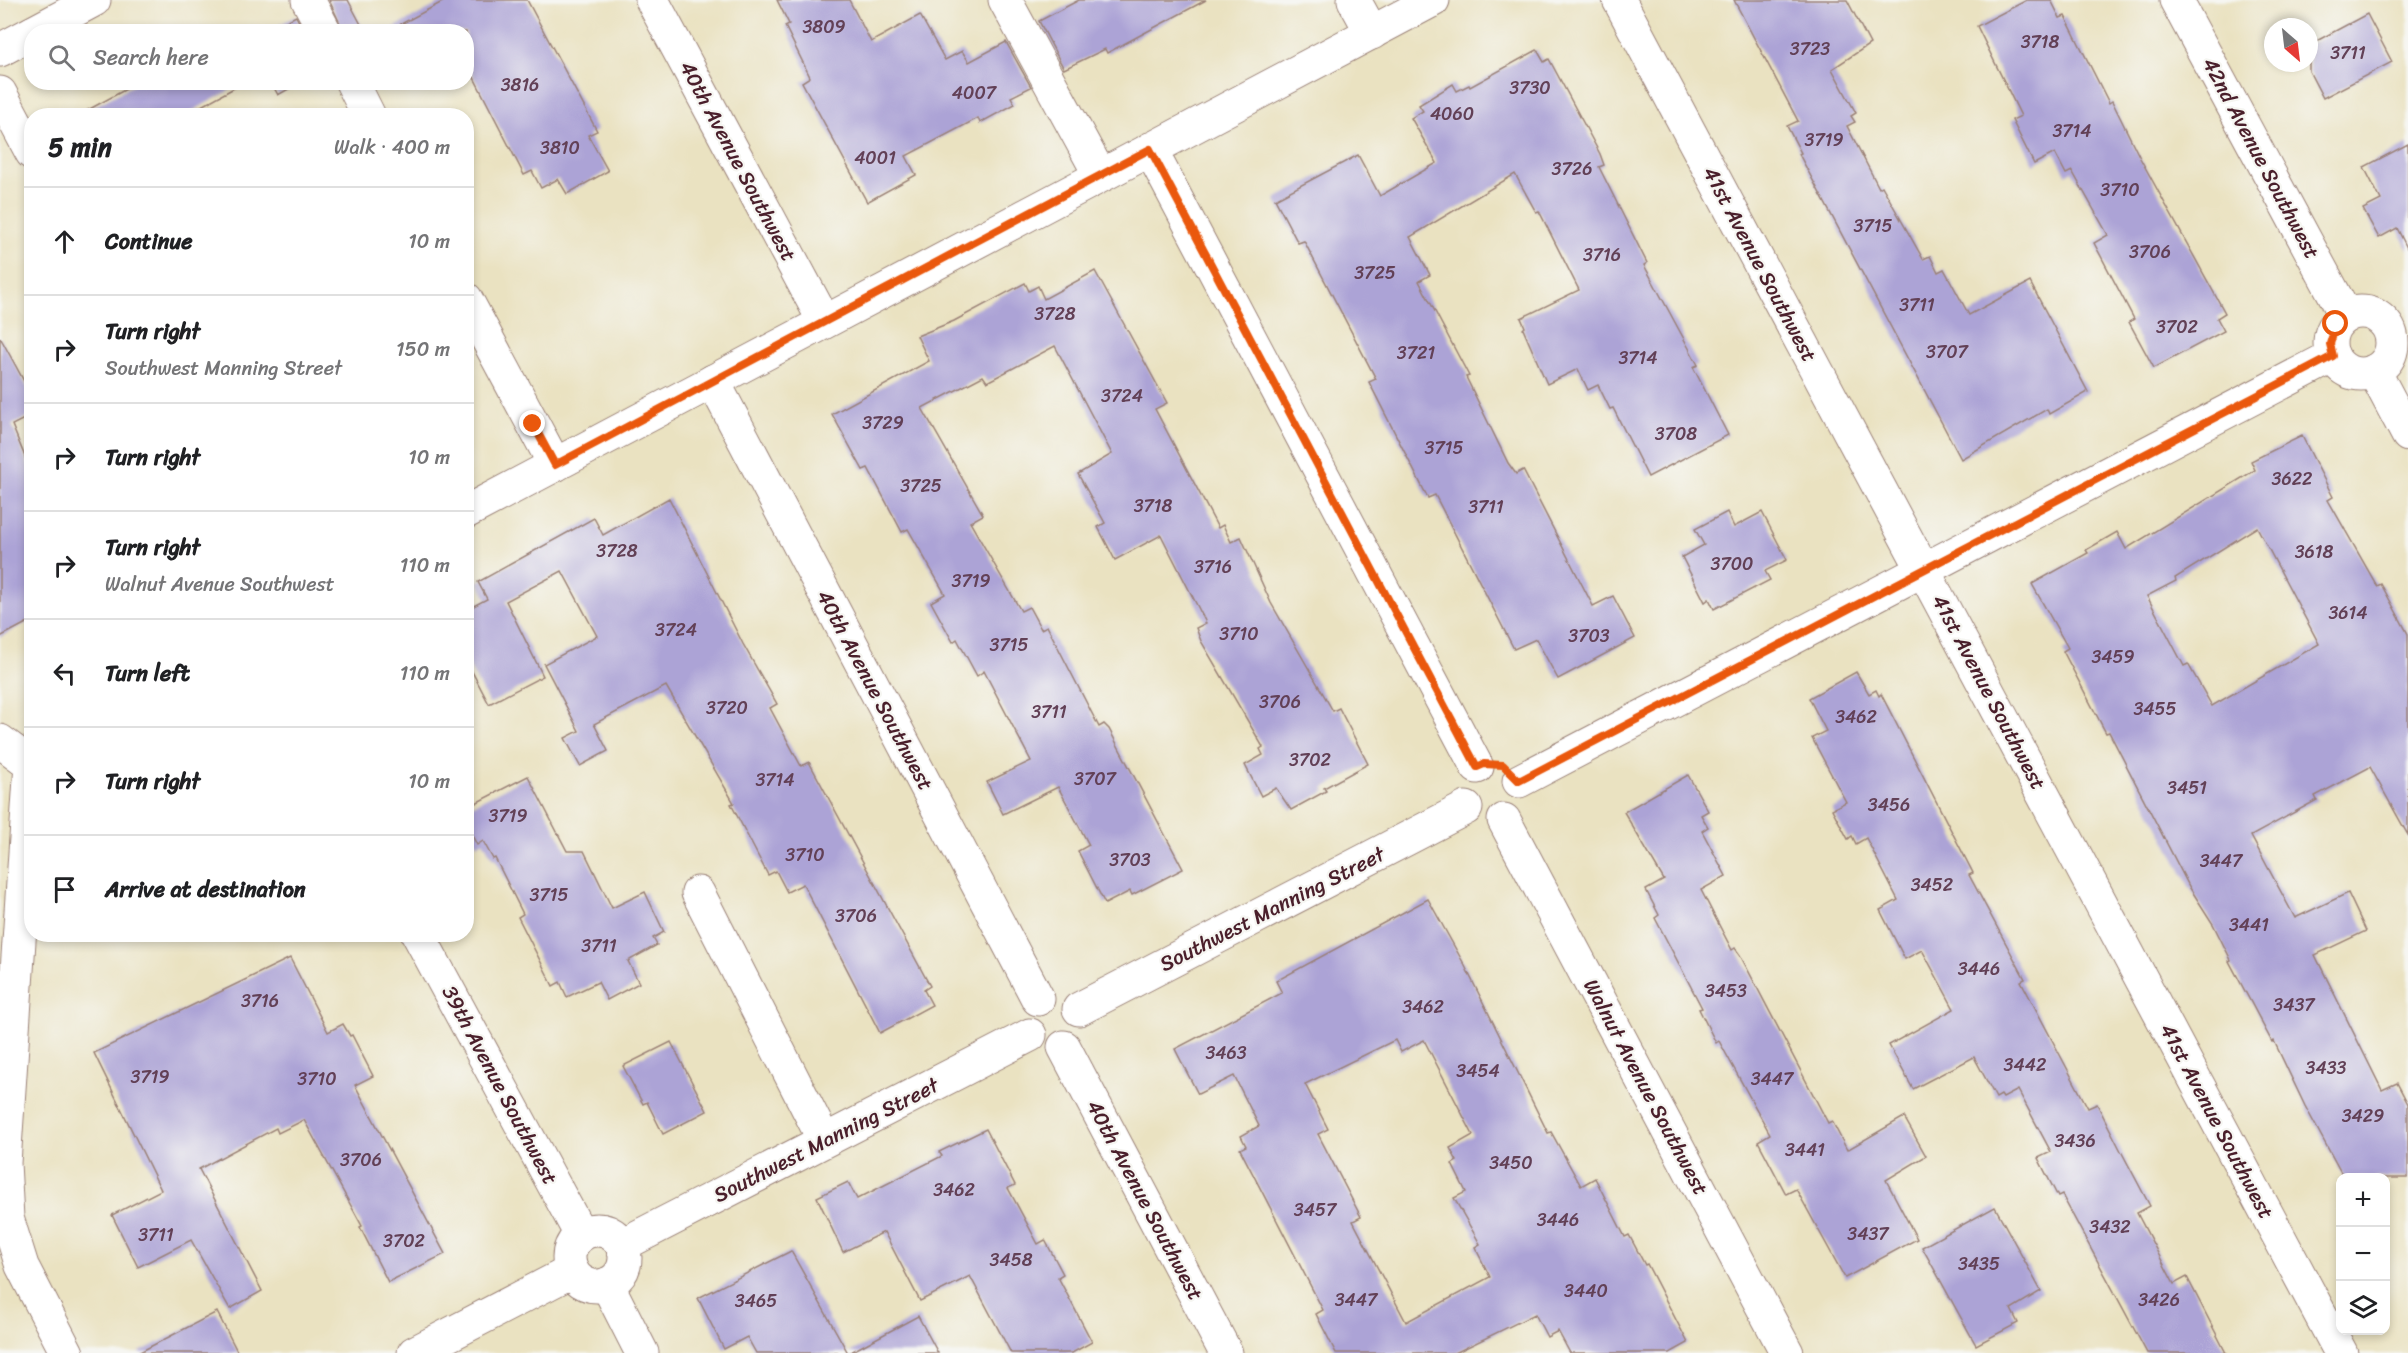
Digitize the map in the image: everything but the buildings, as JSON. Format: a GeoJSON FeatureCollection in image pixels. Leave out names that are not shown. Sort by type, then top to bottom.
{"type":"FeatureCollection","features":[{"type":"Feature","properties":{"kind":"street"},"geometry":{"type":"LineString","coordinates":[[48,24],[94,0]]}},
{"type":"Feature","properties":{"kind":"street"},"geometry":{"type":"LineString","coordinates":[[308,0],[321,24]]}},
{"type":"Feature","properties":{"kind":"street","name":"40th Avenue Southwest"},"geometry":{"type":"LineString","coordinates":[[652,0],[824,321]]}},
{"type":"Feature","properties":{"kind":"street"},"geometry":{"type":"LineString","coordinates":[[1005,0],[1100,175]]}},
{"type":"Feature","properties":{"kind":"street"},"geometry":{"type":"LineString","coordinates":[[1354,0],[1372,33]]}},
{"type":"Feature","properties":{"kind":"street"},"geometry":{"type":"LineString","coordinates":[[474,508],[1433,0]]}},
{"type":"Feature","properties":{"kind":"street","name":"41st Avenue Southwest"},"geometry":{"type":"LineString","coordinates":[[1619,0],[2341,1353]]}},
{"type":"Feature","properties":{"kind":"street","name":"42nd Avenue Southwest"},"geometry":{"type":"LineString","coordinates":[[2176,0],[2346,316]]}},
{"type":"Feature","properties":{"kind":"street"},"geometry":{"type":"LineString","coordinates":[[0,50],[24,37]]}},
{"type":"Feature","properties":{"kind":"street"},"geometry":{"type":"LineString","coordinates":[[356,90],[365,108]]}},
{"type":"Feature","properties":{"kind":"street"},"geometry":{"type":"LineString","coordinates":[[0,93],[24,138]]}},
{"type":"Feature","properties":{"kind":"street"},"geometry":{"type":"LineString","coordinates":[[1150,149],[1477,767]]}},
{"type":"Feature","properties":{"kind":"street"},"geometry":{"type":"LineString","coordinates":[[2362,311],[2398,323],[2391,352],[2386,362],[2374,371],[2357,374],[2346,370],[2333,356],[2332,333],[2336,324],[2346,316],[2362,311]]}},
{"type":"Feature","properties":{"kind":"street"},"geometry":{"type":"LineString","coordinates":[[474,314],[555,465]]}},
{"type":"Feature","properties":{"kind":"street"},"geometry":{"type":"LineString","coordinates":[[1519,781],[2333,356]]}},
{"type":"Feature","properties":{"kind":"street"},"geometry":{"type":"LineString","coordinates":[[2374,371],[2408,435]]}},
{"type":"Feature","properties":{"kind":"street","name":"40th Avenue Southwest"},"geometry":{"type":"LineString","coordinates":[[713,381],[1038,999]]}},
{"type":"Feature","properties":{"kind":"street"},"geometry":{"type":"LineString","coordinates":[[0,741],[24,759]]}},
{"type":"Feature","properties":{"kind":"street"},"geometry":{"type":"LineString","coordinates":[[1484,764],[1503,765],[1519,781],[1521,797],[1519,807],[1504,820],[1485,823],[1475,819],[1466,808],[1462,794],[1463,784],[1467,775],[1477,767],[1484,764]]}},
{"type":"Feature","properties":{"kind":"street","name":"Southwest Manning Street"},"geometry":{"type":"LineString","coordinates":[[1079,1009],[1466,808]]}},
{"type":"Feature","properties":{"kind":"street","name":"Walnut Avenue Southwest"},"geometry":{"type":"LineString","coordinates":[[1504,820],[1787,1353]]}},
{"type":"Feature","properties":{"kind":"street"},"geometry":{"type":"LineString","coordinates":[[24,870],[4,1174],[7,1218],[22,1266],[67,1353]]}},
{"type":"Feature","properties":{"kind":"street"},"geometry":{"type":"LineString","coordinates":[[698,893],[824,1140]]}},
{"type":"Feature","properties":{"kind":"street","name":"39th Avenue Southwest"},"geometry":{"type":"LineString","coordinates":[[422,942],[581,1235]]}},
{"type":"Feature","properties":{"kind":"street"},"geometry":{"type":"LineString","coordinates":[[1049,994],[1058,994],[1067,997],[1079,1009],[1081,1030],[1077,1038],[1064,1047],[1045,1048],[1029,1035],[1026,1021],[1028,1012],[1038,999],[1049,994]]}},
{"type":"Feature","properties":{"kind":"street","name":"Southwest Manning Street"},"geometry":{"type":"LineString","coordinates":[[622,1245],[1029,1035]]}},
{"type":"Feature","properties":{"kind":"street","name":"40th Avenue Southwest"},"geometry":{"type":"LineString","coordinates":[[1064,1047],[1226,1353]]}},
{"type":"Feature","properties":{"kind":"street"},"geometry":{"type":"LineString","coordinates":[[591,1230],[604,1231],[616,1237],[622,1245],[626,1261],[624,1267],[617,1278],[607,1284],[590,1285],[581,1282],[572,1271],[569,1256],[571,1246],[581,1235],[591,1230]]}},
{"type":"Feature","properties":{"kind":"street"},"geometry":{"type":"LineString","coordinates":[[414,1353],[572,1271]]}},
{"type":"Feature","properties":{"kind":"street"},"geometry":{"type":"LineString","coordinates":[[607,1284],[642,1353]]}},
{"type":"Feature","properties":{"kind":"route"},"geometry":{"type":"LineString","coordinates":[[533,424],[555,465],[1150,149],[1477,767],[1494,763],[1503,765],[1519,781],[2333,356],[2330,344],[2336,324]]}}]}
